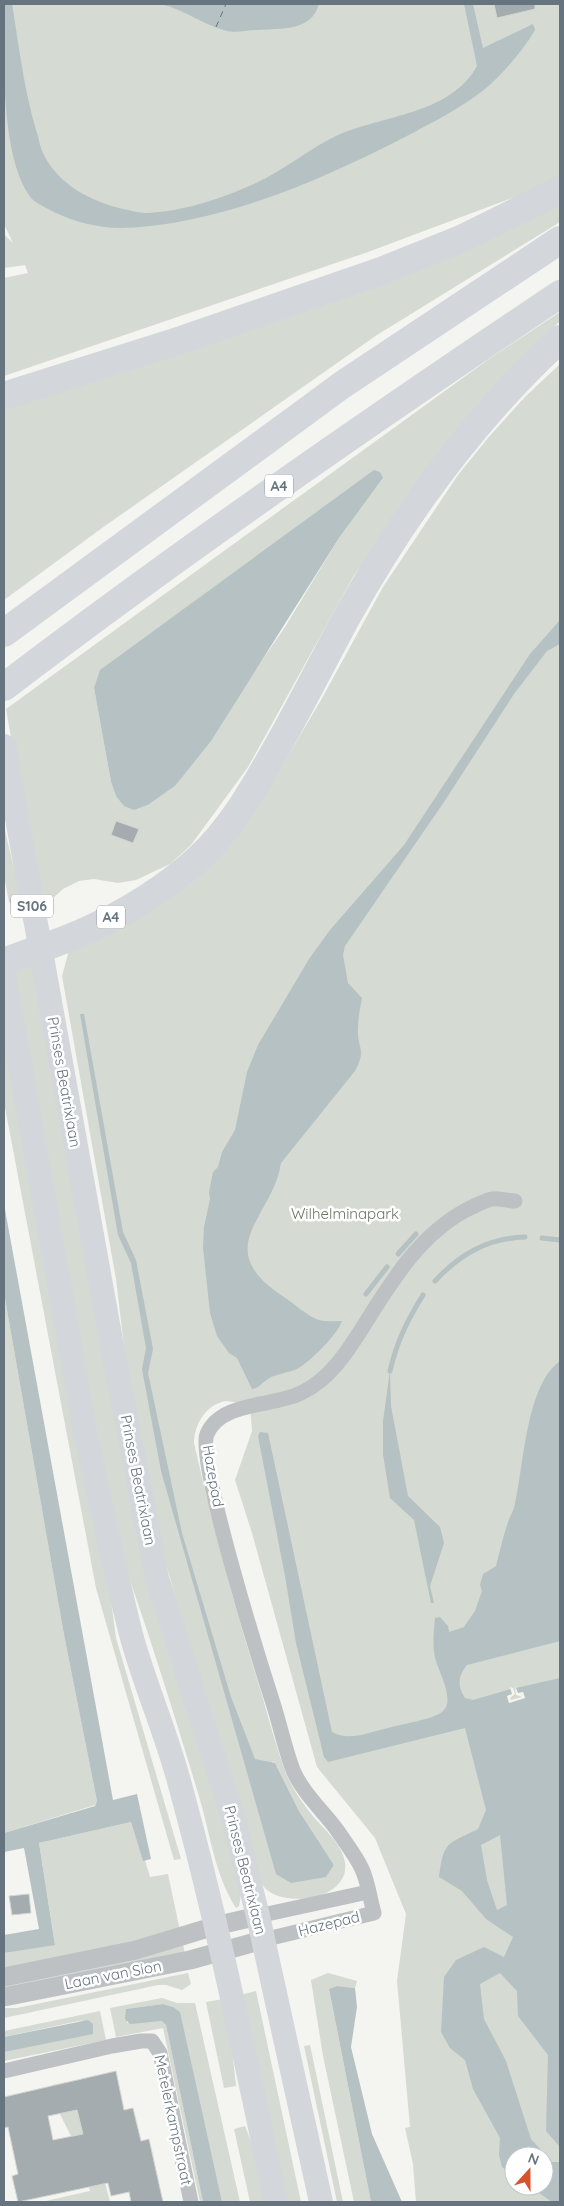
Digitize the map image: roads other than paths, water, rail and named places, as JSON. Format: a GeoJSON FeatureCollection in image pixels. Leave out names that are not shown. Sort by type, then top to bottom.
{"type":"FeatureCollection","features":[{"type":"Feature","properties":{"kind":"highway"},"geometry":{"type":"LineString","coordinates":[[4,396],[191,337],[381,271],[461,239],[560,190]]}},
{"type":"Feature","properties":{"kind":"highway"},"geometry":{"type":"LineString","coordinates":[[4,632],[342,385],[560,240]]}},
{"type":"Feature","properties":{"kind":"highway","name":"A4"},"geometry":{"type":"LineString","coordinates":[[4,687],[198,543],[362,427],[560,294]]}},
{"type":"Feature","properties":{"kind":"highway","name":"A4"},"geometry":{"type":"LineString","coordinates":[[4,962],[82,933],[153,893],[201,856],[227,827],[246,802],[349,613],[409,514],[476,425],[560,338]]}},
{"type":"Feature","properties":{"kind":"main road","name":"Prinses Beatrixlaan"},"geometry":{"type":"LineString","coordinates":[[5,755],[114,1358],[157,1578],[234,1821],[258,1916],[321,2202]]}},
{"type":"Feature","properties":{"kind":"main road"},"geometry":{"type":"LineString","coordinates":[[4,974],[86,1437],[132,1638],[180,1783],[222,1952],[276,2202]]}},
{"type":"Feature","properties":{"kind":"street","name":"Hazepad"},"geometry":{"type":"LineString","coordinates":[[263,1940],[374,1914],[362,1869],[337,1830],[312,1800],[294,1772],[249,1623],[212,1488],[205,1442],[206,1435],[216,1421],[230,1411],[276,1402],[301,1394],[323,1380],[346,1354],[402,1266],[423,1242],[450,1218],[482,1202],[494,1199],[515,1202]]}},
{"type":"Feature","properties":{"kind":"street","name":"Hazepad"},"geometry":{"type":"LineString","coordinates":[[258,1916],[368,1892]]}},
{"type":"Feature","properties":{"kind":"street","name":"Laan van Sion"},"geometry":{"type":"LineString","coordinates":[[4,1977],[136,1950],[215,1926],[258,1916]]}},
{"type":"Feature","properties":{"kind":"street","name":"Laan van Sion"},"geometry":{"type":"LineString","coordinates":[[4,1997],[222,1952],[263,1940]]}},
{"type":"Feature","properties":{"kind":"street","name":"Metelerkampstraat"},"geometry":{"type":"LineString","coordinates":[[4,2071],[112,2046],[152,2041],[160,2053],[191,2202]]}},
{"type":"Feature","properties":{"kind":"waterway"},"geometry":{"type":"LineString","coordinates":[[398,1254],[416,1234]]}},
{"type":"Feature","properties":{"kind":"waterway"},"geometry":{"type":"LineString","coordinates":[[435,1281],[454,1263],[476,1249],[499,1240],[525,1237]]}},
{"type":"Feature","properties":{"kind":"waterway"},"geometry":{"type":"LineString","coordinates":[[542,1238],[560,1240]]}},
{"type":"Feature","properties":{"kind":"waterway"},"geometry":{"type":"LineString","coordinates":[[366,1294],[387,1267]]}},
{"type":"Feature","properties":{"kind":"waterway"},"geometry":{"type":"LineString","coordinates":[[390,1371],[403,1331],[423,1295]]}},
{"type":"Feature","properties":{"kind":"park label","name":"Wilhelminapark"},"geometry":{"type":"Point","coordinates":[345,1214]}}]}
